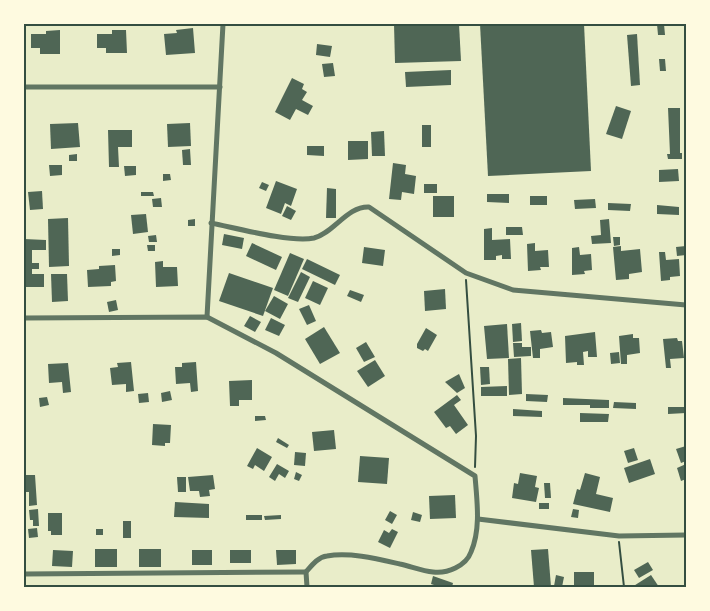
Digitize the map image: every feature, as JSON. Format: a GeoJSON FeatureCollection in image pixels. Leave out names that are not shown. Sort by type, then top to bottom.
{"type":"FeatureCollection","features":[{"type":"Feature","properties":{"kind":"street"},"geometry":{"type":"LineString","coordinates":[[207,317],[222,24]]}},
{"type":"Feature","properties":{"kind":"street"},"geometry":{"type":"LineString","coordinates":[[24,87],[220,88]]}},
{"type":"Feature","properties":{"kind":"street"},"geometry":{"type":"LineString","coordinates":[[212,223],[296,239],[314,238],[327,232],[356,209],[369,207],[466,273],[513,290],[686,305]]}},
{"type":"Feature","properties":{"kind":"street"},"geometry":{"type":"LineString","coordinates":[[24,318],[207,317],[276,353],[475,476],[478,519],[471,553],[465,562],[450,570],[432,572],[398,563],[356,556],[326,556],[316,561],[306,572],[307,587]]}},
{"type":"Feature","properties":{"kind":"street"},"geometry":{"type":"LineString","coordinates":[[478,519],[619,536],[686,535]]}},
{"type":"Feature","properties":{"kind":"street"},"geometry":{"type":"LineString","coordinates":[[24,574],[306,572]]}},
{"type":"Feature","properties":{"kind":"path"},"geometry":{"type":"LineString","coordinates":[[466,273],[476,436],[475,476]]}},
{"type":"Feature","properties":{"kind":"path"},"geometry":{"type":"LineString","coordinates":[[619,536],[624,587]]}},
{"type":"Feature","properties":{"kind":"building"},"geometry":{"type":"Polygon","coordinates":[[[394,24],[459,24],[461,61],[395,63],[394,24]]]}},
{"type":"Feature","properties":{"kind":"building"},"geometry":{"type":"Polygon","coordinates":[[[480,24],[584,24],[591,171],[488,176],[480,24]]]}},
{"type":"Feature","properties":{"kind":"building"},"geometry":{"type":"Polygon","coordinates":[[[657,24],[664,24],[665,35],[658,35],[657,24]]]}},
{"type":"Feature","properties":{"kind":"building"},"geometry":{"type":"Polygon","coordinates":[[[193,28],[195,53],[166,55],[164,34],[177,33],[176,30],[193,28]]]}},
{"type":"Feature","properties":{"kind":"building"},"geometry":{"type":"Polygon","coordinates":[[[60,30],[60,54],[40,54],[40,48],[31,48],[31,34],[46,34],[46,31],[60,30]]]}},
{"type":"Feature","properties":{"kind":"building"},"geometry":{"type":"Polygon","coordinates":[[[112,30],[126,30],[127,53],[106,53],[106,48],[97,48],[97,34],[112,34],[112,30]]]}},
{"type":"Feature","properties":{"kind":"building"},"geometry":{"type":"Polygon","coordinates":[[[637,34],[640,85],[631,86],[627,35],[637,34]]]}},
{"type":"Feature","properties":{"kind":"building"},"geometry":{"type":"Polygon","coordinates":[[[317,44],[332,46],[330,57],[316,55],[317,44]]]}},
{"type":"Feature","properties":{"kind":"building"},"geometry":{"type":"Polygon","coordinates":[[[659,59],[665,59],[666,71],[660,71],[659,59]]]}},
{"type":"Feature","properties":{"kind":"building"},"geometry":{"type":"Polygon","coordinates":[[[333,63],[335,76],[324,77],[322,64],[333,63]]]}},
{"type":"Feature","properties":{"kind":"building"},"geometry":{"type":"Polygon","coordinates":[[[451,70],[451,85],[406,87],[405,72],[451,70]]]}},
{"type":"Feature","properties":{"kind":"building"},"geometry":{"type":"Polygon","coordinates":[[[292,78],[304,84],[302,89],[307,92],[302,100],[313,106],[308,115],[296,109],[290,120],[275,112],[292,78]]]}},
{"type":"Feature","properties":{"kind":"building"},"geometry":{"type":"Polygon","coordinates":[[[616,106],[631,111],[622,139],[606,134],[616,106]]]}},
{"type":"Feature","properties":{"kind":"building"},"geometry":{"type":"Polygon","coordinates":[[[668,108],[680,108],[680,153],[682,153],[682,159],[668,159],[667,154],[670,154],[668,108]]]}},
{"type":"Feature","properties":{"kind":"building"},"geometry":{"type":"Polygon","coordinates":[[[78,123],[80,147],[51,149],[50,124],[78,123]]]}},
{"type":"Feature","properties":{"kind":"building"},"geometry":{"type":"Polygon","coordinates":[[[190,123],[191,146],[168,147],[167,124],[190,123]]]}},
{"type":"Feature","properties":{"kind":"building"},"geometry":{"type":"Polygon","coordinates":[[[422,125],[431,125],[431,147],[422,147],[422,125]]]}},
{"type":"Feature","properties":{"kind":"building"},"geometry":{"type":"Polygon","coordinates":[[[108,130],[132,130],[132,147],[118,147],[119,167],[109,167],[108,130]]]}},
{"type":"Feature","properties":{"kind":"building"},"geometry":{"type":"Polygon","coordinates":[[[384,131],[385,156],[372,156],[371,132],[384,131]]]}},
{"type":"Feature","properties":{"kind":"building"},"geometry":{"type":"Polygon","coordinates":[[[348,141],[368,141],[368,159],[348,160],[348,141]]]}},
{"type":"Feature","properties":{"kind":"building"},"geometry":{"type":"Polygon","coordinates":[[[307,146],[324,146],[324,156],[307,155],[307,146]]]}},
{"type":"Feature","properties":{"kind":"building"},"geometry":{"type":"Polygon","coordinates":[[[190,149],[191,165],[183,165],[182,150],[190,149]]]}},
{"type":"Feature","properties":{"kind":"building"},"geometry":{"type":"Polygon","coordinates":[[[77,154],[77,161],[69,161],[69,155],[77,154]]]}},
{"type":"Feature","properties":{"kind":"building"},"geometry":{"type":"Polygon","coordinates":[[[393,163],[406,165],[405,174],[416,176],[414,194],[402,192],[401,200],[389,199],[393,163]]]}},
{"type":"Feature","properties":{"kind":"building"},"geometry":{"type":"Polygon","coordinates":[[[49,165],[62,165],[62,175],[50,176],[49,165]]]}},
{"type":"Feature","properties":{"kind":"building"},"geometry":{"type":"Polygon","coordinates":[[[124,166],[136,166],[136,175],[125,176],[124,166]]]}},
{"type":"Feature","properties":{"kind":"building"},"geometry":{"type":"Polygon","coordinates":[[[678,169],[679,181],[659,182],[659,170],[678,169]]]}},
{"type":"Feature","properties":{"kind":"building"},"geometry":{"type":"Polygon","coordinates":[[[163,174],[170,174],[171,180],[163,181],[163,174]]]}},
{"type":"Feature","properties":{"kind":"building"},"geometry":{"type":"Polygon","coordinates":[[[276,181],[297,189],[291,206],[285,203],[281,214],[266,208],[276,181]]]}},
{"type":"Feature","properties":{"kind":"building"},"geometry":{"type":"Polygon","coordinates":[[[262,182],[269,185],[266,191],[259,188],[262,182]]]}},
{"type":"Feature","properties":{"kind":"building"},"geometry":{"type":"Polygon","coordinates":[[[424,184],[437,184],[437,193],[424,193],[424,184]]]}},
{"type":"Feature","properties":{"kind":"building"},"geometry":{"type":"Polygon","coordinates":[[[327,188],[336,189],[336,218],[326,218],[327,188]]]}},
{"type":"Feature","properties":{"kind":"building"},"geometry":{"type":"Polygon","coordinates":[[[42,191],[43,209],[30,210],[28,192],[42,191]]]}},
{"type":"Feature","properties":{"kind":"building"},"geometry":{"type":"Polygon","coordinates":[[[141,192],[153,192],[154,196],[141,196],[141,192]]]}},
{"type":"Feature","properties":{"kind":"building"},"geometry":{"type":"Polygon","coordinates":[[[487,194],[509,194],[509,203],[487,202],[487,194]]]}},
{"type":"Feature","properties":{"kind":"building"},"geometry":{"type":"Polygon","coordinates":[[[433,196],[454,196],[454,217],[433,217],[433,196]]]}},
{"type":"Feature","properties":{"kind":"building"},"geometry":{"type":"Polygon","coordinates":[[[530,196],[547,196],[547,205],[530,205],[530,196]]]}},
{"type":"Feature","properties":{"kind":"building"},"geometry":{"type":"Polygon","coordinates":[[[161,198],[162,207],[153,207],[152,199],[161,198]]]}},
{"type":"Feature","properties":{"kind":"building"},"geometry":{"type":"Polygon","coordinates":[[[595,199],[596,208],[575,209],[574,200],[595,199]]]}},
{"type":"Feature","properties":{"kind":"building"},"geometry":{"type":"Polygon","coordinates":[[[608,203],[631,204],[630,211],[608,210],[608,203]]]}},
{"type":"Feature","properties":{"kind":"building"},"geometry":{"type":"Polygon","coordinates":[[[657,205],[679,207],[679,215],[657,214],[657,205]]]}},
{"type":"Feature","properties":{"kind":"building"},"geometry":{"type":"Polygon","coordinates":[[[287,206],[296,211],[291,220],[282,216],[287,206]]]}},
{"type":"Feature","properties":{"kind":"building"},"geometry":{"type":"Polygon","coordinates":[[[146,214],[148,232],[133,234],[131,215],[146,214]]]}},
{"type":"Feature","properties":{"kind":"building"},"geometry":{"type":"Polygon","coordinates":[[[68,218],[69,266],[49,267],[48,219],[68,218]]]}},
{"type":"Feature","properties":{"kind":"building"},"geometry":{"type":"Polygon","coordinates":[[[195,219],[195,226],[188,226],[188,220],[195,219]]]}},
{"type":"Feature","properties":{"kind":"building"},"geometry":{"type":"Polygon","coordinates":[[[609,219],[611,243],[592,244],[591,236],[601,235],[600,220],[609,219]]]}},
{"type":"Feature","properties":{"kind":"building"},"geometry":{"type":"Polygon","coordinates":[[[506,227],[522,227],[523,235],[506,235],[506,227]]]}},
{"type":"Feature","properties":{"kind":"building"},"geometry":{"type":"Polygon","coordinates":[[[492,228],[492,240],[510,239],[511,259],[502,259],[502,255],[496,256],[496,260],[484,260],[484,229],[492,228]]]}},
{"type":"Feature","properties":{"kind":"building"},"geometry":{"type":"Polygon","coordinates":[[[224,234],[244,238],[242,249],[222,245],[224,234]]]}},
{"type":"Feature","properties":{"kind":"building"},"geometry":{"type":"Polygon","coordinates":[[[156,235],[157,242],[149,242],[148,236],[156,235]]]}},
{"type":"Feature","properties":{"kind":"building"},"geometry":{"type":"Polygon","coordinates":[[[613,237],[620,237],[620,245],[614,246],[613,237]]]}},
{"type":"Feature","properties":{"kind":"building"},"geometry":{"type":"Polygon","coordinates":[[[24,239],[46,240],[46,250],[32,250],[32,263],[39,263],[39,269],[32,269],[32,274],[44,274],[44,287],[24,287],[24,239]]]}},
{"type":"Feature","properties":{"kind":"building"},"geometry":{"type":"Polygon","coordinates":[[[252,243],[282,257],[276,270],[246,256],[252,243]]]}},
{"type":"Feature","properties":{"kind":"building"},"geometry":{"type":"Polygon","coordinates":[[[535,243],[535,251],[548,250],[549,267],[540,267],[541,270],[528,271],[527,244],[535,243]]]}},
{"type":"Feature","properties":{"kind":"building"},"geometry":{"type":"Polygon","coordinates":[[[147,245],[155,245],[155,251],[148,251],[147,245]]]}},
{"type":"Feature","properties":{"kind":"building"},"geometry":{"type":"Polygon","coordinates":[[[621,246],[621,251],[640,249],[642,272],[629,274],[629,279],[616,280],[613,247],[621,246]]]}},
{"type":"Feature","properties":{"kind":"building"},"geometry":{"type":"Polygon","coordinates":[[[686,246],[686,255],[677,256],[676,247],[686,246]]]}},
{"type":"Feature","properties":{"kind":"building"},"geometry":{"type":"Polygon","coordinates":[[[364,247],[385,250],[383,266],[362,263],[364,247]]]}},
{"type":"Feature","properties":{"kind":"building"},"geometry":{"type":"Polygon","coordinates":[[[579,247],[580,255],[591,254],[592,270],[584,271],[585,274],[572,275],[572,248],[579,247]]]}},
{"type":"Feature","properties":{"kind":"building"},"geometry":{"type":"Polygon","coordinates":[[[112,249],[120,249],[120,255],[112,256],[112,249]]]}},
{"type":"Feature","properties":{"kind":"building"},"geometry":{"type":"Polygon","coordinates":[[[659,252],[665,252],[666,260],[679,259],[680,276],[670,277],[670,280],[661,281],[659,252]]]}},
{"type":"Feature","properties":{"kind":"building"},"geometry":{"type":"Polygon","coordinates":[[[290,253],[304,259],[288,296],[274,290],[290,253]]]}},
{"type":"Feature","properties":{"kind":"building"},"geometry":{"type":"Polygon","coordinates":[[[307,259],[340,275],[335,285],[302,269],[307,259]]]}},
{"type":"Feature","properties":{"kind":"building"},"geometry":{"type":"Polygon","coordinates":[[[163,261],[163,267],[177,267],[178,286],[156,287],[155,262],[163,261]]]}},
{"type":"Feature","properties":{"kind":"building"},"geometry":{"type":"Polygon","coordinates":[[[115,265],[116,281],[111,282],[111,286],[88,287],[87,270],[99,269],[99,266],[115,265]]]}},
{"type":"Feature","properties":{"kind":"building"},"geometry":{"type":"Polygon","coordinates":[[[301,272],[310,277],[298,302],[288,298],[301,272]]]}},
{"type":"Feature","properties":{"kind":"building"},"geometry":{"type":"Polygon","coordinates":[[[229,273],[273,288],[263,316],[219,301],[229,273]]]}},
{"type":"Feature","properties":{"kind":"building"},"geometry":{"type":"Polygon","coordinates":[[[51,274],[67,274],[68,301],[52,302],[51,274]]]}},
{"type":"Feature","properties":{"kind":"building"},"geometry":{"type":"Polygon","coordinates":[[[313,281],[328,288],[320,305],[305,298],[313,281]]]}},
{"type":"Feature","properties":{"kind":"building"},"geometry":{"type":"Polygon","coordinates":[[[445,289],[446,309],[425,311],[424,291],[445,289]]]}},
{"type":"Feature","properties":{"kind":"building"},"geometry":{"type":"Polygon","coordinates":[[[350,290],[364,295],[361,302],[347,296],[350,290]]]}},
{"type":"Feature","properties":{"kind":"building"},"geometry":{"type":"Polygon","coordinates":[[[274,296],[288,304],[280,319],[265,311],[274,296]]]}},
{"type":"Feature","properties":{"kind":"building"},"geometry":{"type":"Polygon","coordinates":[[[116,300],[118,310],[109,312],[107,302],[116,300]]]}},
{"type":"Feature","properties":{"kind":"building"},"geometry":{"type":"Polygon","coordinates":[[[309,305],[316,321],[307,325],[299,309],[309,305]]]}},
{"type":"Feature","properties":{"kind":"building"},"geometry":{"type":"Polygon","coordinates":[[[250,316],[261,322],[255,332],[244,326],[250,316]]]}},
{"type":"Feature","properties":{"kind":"building"},"geometry":{"type":"Polygon","coordinates":[[[271,318],[285,325],[279,336],[265,330],[271,318]]]}},
{"type":"Feature","properties":{"kind":"building"},"geometry":{"type":"Polygon","coordinates":[[[521,323],[522,341],[513,342],[512,324],[521,323]]]}},
{"type":"Feature","properties":{"kind":"building"},"geometry":{"type":"Polygon","coordinates":[[[507,324],[509,358],[487,359],[484,326],[507,324]]]}},
{"type":"Feature","properties":{"kind":"building"},"geometry":{"type":"Polygon","coordinates":[[[324,327],[340,353],[320,364],[305,339],[324,327]]]}},
{"type":"Feature","properties":{"kind":"building"},"geometry":{"type":"Polygon","coordinates":[[[426,328],[437,335],[428,351],[425,349],[423,351],[417,348],[417,344],[426,328]]]}},
{"type":"Feature","properties":{"kind":"building"},"geometry":{"type":"Polygon","coordinates":[[[541,330],[542,333],[551,332],[553,347],[540,349],[540,358],[533,358],[530,331],[541,330]]]}},
{"type":"Feature","properties":{"kind":"building"},"geometry":{"type":"Polygon","coordinates":[[[595,332],[597,357],[588,357],[588,351],[583,352],[584,365],[577,365],[577,362],[566,363],[565,336],[595,332]]]}},
{"type":"Feature","properties":{"kind":"building"},"geometry":{"type":"Polygon","coordinates":[[[633,334],[633,338],[639,338],[640,353],[627,355],[627,364],[621,364],[619,336],[633,334]]]}},
{"type":"Feature","properties":{"kind":"building"},"geometry":{"type":"Polygon","coordinates":[[[677,338],[678,341],[682,341],[684,358],[670,359],[671,368],[666,368],[663,339],[677,338]]]}},
{"type":"Feature","properties":{"kind":"building"},"geometry":{"type":"Polygon","coordinates":[[[366,342],[375,357],[364,362],[356,348],[366,342]]]}},
{"type":"Feature","properties":{"kind":"building"},"geometry":{"type":"Polygon","coordinates":[[[513,343],[522,343],[522,347],[531,347],[531,356],[514,357],[513,343]]]}},
{"type":"Feature","properties":{"kind":"building"},"geometry":{"type":"Polygon","coordinates":[[[619,352],[620,363],[611,364],[610,353],[619,352]]]}},
{"type":"Feature","properties":{"kind":"building"},"geometry":{"type":"Polygon","coordinates":[[[521,358],[522,394],[509,395],[508,359],[521,358]]]}},
{"type":"Feature","properties":{"kind":"building"},"geometry":{"type":"Polygon","coordinates":[[[375,360],[385,376],[368,387],[357,371],[375,360]]]}},
{"type":"Feature","properties":{"kind":"building"},"geometry":{"type":"Polygon","coordinates":[[[131,362],[134,391],[126,392],[126,384],[112,385],[110,368],[118,367],[117,363],[131,362]]]}},
{"type":"Feature","properties":{"kind":"building"},"geometry":{"type":"Polygon","coordinates":[[[196,362],[198,391],[191,392],[190,383],[176,384],[175,367],[182,367],[182,363],[196,362]]]}},
{"type":"Feature","properties":{"kind":"building"},"geometry":{"type":"Polygon","coordinates":[[[68,363],[71,392],[63,393],[62,382],[49,383],[48,364],[68,363]]]}},
{"type":"Feature","properties":{"kind":"building"},"geometry":{"type":"Polygon","coordinates":[[[480,367],[489,367],[490,384],[481,385],[480,367]]]}},
{"type":"Feature","properties":{"kind":"building"},"geometry":{"type":"Polygon","coordinates":[[[459,374],[465,388],[457,393],[445,382],[459,374]]]}},
{"type":"Feature","properties":{"kind":"building"},"geometry":{"type":"Polygon","coordinates":[[[252,380],[252,400],[239,400],[239,406],[230,406],[229,381],[252,380]]]}},
{"type":"Feature","properties":{"kind":"building"},"geometry":{"type":"Polygon","coordinates":[[[507,386],[507,396],[481,396],[481,387],[507,386]]]}},
{"type":"Feature","properties":{"kind":"building"},"geometry":{"type":"Polygon","coordinates":[[[170,391],[172,400],[162,402],[161,393],[170,391]]]}},
{"type":"Feature","properties":{"kind":"building"},"geometry":{"type":"Polygon","coordinates":[[[148,393],[149,402],[139,403],[138,394],[148,393]]]}},
{"type":"Feature","properties":{"kind":"building"},"geometry":{"type":"Polygon","coordinates":[[[526,394],[548,395],[547,402],[526,401],[526,394]]]}},
{"type":"Feature","properties":{"kind":"building"},"geometry":{"type":"Polygon","coordinates":[[[457,395],[461,400],[454,405],[468,425],[456,434],[450,426],[446,428],[434,412],[457,395]]]}},
{"type":"Feature","properties":{"kind":"building"},"geometry":{"type":"Polygon","coordinates":[[[47,397],[49,405],[40,407],[39,398],[47,397]]]}},
{"type":"Feature","properties":{"kind":"building"},"geometry":{"type":"Polygon","coordinates":[[[563,398],[609,400],[609,408],[590,408],[590,405],[563,405],[563,398]]]}},
{"type":"Feature","properties":{"kind":"building"},"geometry":{"type":"Polygon","coordinates":[[[614,402],[636,403],[636,409],[613,408],[614,402]]]}},
{"type":"Feature","properties":{"kind":"building"},"geometry":{"type":"Polygon","coordinates":[[[668,407],[686,407],[686,413],[668,414],[668,407]]]}},
{"type":"Feature","properties":{"kind":"building"},"geometry":{"type":"Polygon","coordinates":[[[513,409],[542,411],[542,417],[513,416],[513,409]]]}},
{"type":"Feature","properties":{"kind":"building"},"geometry":{"type":"Polygon","coordinates":[[[580,413],[609,414],[608,422],[580,422],[580,413]]]}},
{"type":"Feature","properties":{"kind":"building"},"geometry":{"type":"Polygon","coordinates":[[[255,416],[265,416],[266,420],[255,421],[255,416]]]}},
{"type":"Feature","properties":{"kind":"building"},"geometry":{"type":"Polygon","coordinates":[[[153,424],[171,425],[170,443],[165,443],[165,446],[152,445],[153,424]]]}},
{"type":"Feature","properties":{"kind":"building"},"geometry":{"type":"Polygon","coordinates":[[[334,430],[336,449],[314,451],[312,432],[334,430]]]}},
{"type":"Feature","properties":{"kind":"building"},"geometry":{"type":"Polygon","coordinates":[[[278,438],[289,445],[287,448],[276,442],[278,438]]]}},
{"type":"Feature","properties":{"kind":"building"},"geometry":{"type":"Polygon","coordinates":[[[686,446],[686,461],[681,463],[676,449],[686,446]]]}},
{"type":"Feature","properties":{"kind":"building"},"geometry":{"type":"Polygon","coordinates":[[[257,448],[272,457],[264,471],[255,465],[253,469],[247,466],[257,448]]]}},
{"type":"Feature","properties":{"kind":"building"},"geometry":{"type":"Polygon","coordinates":[[[634,448],[638,460],[628,463],[624,451],[634,448]]]}},
{"type":"Feature","properties":{"kind":"building"},"geometry":{"type":"Polygon","coordinates":[[[295,452],[306,453],[305,466],[294,465],[295,452]]]}},
{"type":"Feature","properties":{"kind":"building"},"geometry":{"type":"Polygon","coordinates":[[[360,456],[389,458],[387,484],[358,482],[360,456]]]}},
{"type":"Feature","properties":{"kind":"building"},"geometry":{"type":"Polygon","coordinates":[[[650,459],[655,474],[629,483],[624,468],[650,459]]]}},
{"type":"Feature","properties":{"kind":"building"},"geometry":{"type":"Polygon","coordinates":[[[277,464],[289,471],[285,478],[279,474],[275,481],[269,477],[277,464]]]}},
{"type":"Feature","properties":{"kind":"building"},"geometry":{"type":"Polygon","coordinates":[[[686,464],[686,479],[681,481],[677,468],[686,464]]]}},
{"type":"Feature","properties":{"kind":"building"},"geometry":{"type":"Polygon","coordinates":[[[296,472],[302,475],[299,481],[294,479],[296,472]]]}},
{"type":"Feature","properties":{"kind":"building"},"geometry":{"type":"Polygon","coordinates":[[[520,473],[537,476],[535,487],[539,488],[536,502],[512,498],[514,483],[518,484],[520,473]]]}},
{"type":"Feature","properties":{"kind":"building"},"geometry":{"type":"Polygon","coordinates":[[[585,473],[600,477],[596,494],[613,498],[610,512],[573,504],[577,489],[580,490],[585,473]]]}},
{"type":"Feature","properties":{"kind":"building"},"geometry":{"type":"Polygon","coordinates":[[[24,475],[35,475],[37,505],[29,506],[29,492],[24,492],[24,475]]]}},
{"type":"Feature","properties":{"kind":"building"},"geometry":{"type":"Polygon","coordinates":[[[213,475],[215,489],[209,490],[210,496],[200,497],[199,491],[190,491],[188,477],[213,475]]]}},
{"type":"Feature","properties":{"kind":"building"},"geometry":{"type":"Polygon","coordinates":[[[177,477],[186,477],[186,492],[178,492],[177,477]]]}},
{"type":"Feature","properties":{"kind":"building"},"geometry":{"type":"Polygon","coordinates":[[[544,483],[550,483],[551,498],[545,498],[544,483]]]}},
{"type":"Feature","properties":{"kind":"building"},"geometry":{"type":"Polygon","coordinates":[[[455,495],[456,518],[430,519],[429,496],[455,495]]]}},
{"type":"Feature","properties":{"kind":"building"},"geometry":{"type":"Polygon","coordinates":[[[175,502],[209,504],[209,518],[174,517],[175,502]]]}},
{"type":"Feature","properties":{"kind":"building"},"geometry":{"type":"Polygon","coordinates":[[[539,503],[549,503],[549,509],[539,509],[539,503]]]}},
{"type":"Feature","properties":{"kind":"building"},"geometry":{"type":"Polygon","coordinates":[[[38,509],[39,526],[33,526],[29,510],[38,509]]]}},
{"type":"Feature","properties":{"kind":"building"},"geometry":{"type":"Polygon","coordinates":[[[573,509],[579,510],[578,518],[571,517],[573,509]]]}},
{"type":"Feature","properties":{"kind":"building"},"geometry":{"type":"Polygon","coordinates":[[[390,511],[397,515],[392,524],[385,520],[390,511]]]}},
{"type":"Feature","properties":{"kind":"building"},"geometry":{"type":"Polygon","coordinates":[[[413,512],[422,515],[420,522],[411,520],[413,512]]]}},
{"type":"Feature","properties":{"kind":"building"},"geometry":{"type":"Polygon","coordinates":[[[48,513],[62,513],[62,535],[51,535],[51,531],[48,531],[48,513]]]}},
{"type":"Feature","properties":{"kind":"building"},"geometry":{"type":"Polygon","coordinates":[[[246,515],[262,515],[262,520],[246,520],[246,515]]]}},
{"type":"Feature","properties":{"kind":"building"},"geometry":{"type":"Polygon","coordinates":[[[281,515],[281,519],[265,520],[264,516],[281,515]]]}},
{"type":"Feature","properties":{"kind":"building"},"geometry":{"type":"Polygon","coordinates":[[[123,521],[131,521],[131,538],[123,538],[123,521]]]}},
{"type":"Feature","properties":{"kind":"building"},"geometry":{"type":"Polygon","coordinates":[[[37,528],[38,537],[29,538],[28,529],[37,528]]]}},
{"type":"Feature","properties":{"kind":"building"},"geometry":{"type":"Polygon","coordinates":[[[96,529],[103,529],[103,535],[96,535],[96,529]]]}},
{"type":"Feature","properties":{"kind":"building"},"geometry":{"type":"Polygon","coordinates":[[[392,529],[398,532],[390,548],[378,542],[384,530],[389,533],[392,529]]]}},
{"type":"Feature","properties":{"kind":"building"},"geometry":{"type":"Polygon","coordinates":[[[95,549],[117,549],[117,567],[95,567],[95,549]]]}},
{"type":"Feature","properties":{"kind":"building"},"geometry":{"type":"Polygon","coordinates":[[[139,549],[161,549],[161,567],[139,567],[139,549]]]}},
{"type":"Feature","properties":{"kind":"building"},"geometry":{"type":"Polygon","coordinates":[[[548,549],[551,587],[534,587],[531,550],[548,549]]]}},
{"type":"Feature","properties":{"kind":"building"},"geometry":{"type":"Polygon","coordinates":[[[53,550],[73,551],[72,567],[52,566],[53,550]]]}},
{"type":"Feature","properties":{"kind":"building"},"geometry":{"type":"Polygon","coordinates":[[[192,550],[212,550],[212,565],[192,565],[192,550]]]}},
{"type":"Feature","properties":{"kind":"building"},"geometry":{"type":"Polygon","coordinates":[[[230,550],[251,550],[251,563],[230,563],[230,550]]]}},
{"type":"Feature","properties":{"kind":"building"},"geometry":{"type":"Polygon","coordinates":[[[276,550],[296,550],[296,564],[277,565],[276,550]]]}},
{"type":"Feature","properties":{"kind":"building"},"geometry":{"type":"Polygon","coordinates":[[[648,562],[653,570],[639,578],[634,570],[648,562]]]}},
{"type":"Feature","properties":{"kind":"building"},"geometry":{"type":"Polygon","coordinates":[[[574,572],[594,572],[594,587],[574,587],[574,572]]]}},
{"type":"Feature","properties":{"kind":"building"},"geometry":{"type":"Polygon","coordinates":[[[556,575],[564,577],[562,587],[554,586],[556,575]]]}},
{"type":"Feature","properties":{"kind":"building"},"geometry":{"type":"Polygon","coordinates":[[[651,575],[659,587],[632,587],[651,575]]]}},
{"type":"Feature","properties":{"kind":"building"},"geometry":{"type":"Polygon","coordinates":[[[433,576],[453,583],[452,587],[440,587],[431,584],[433,576]]]}}]}
